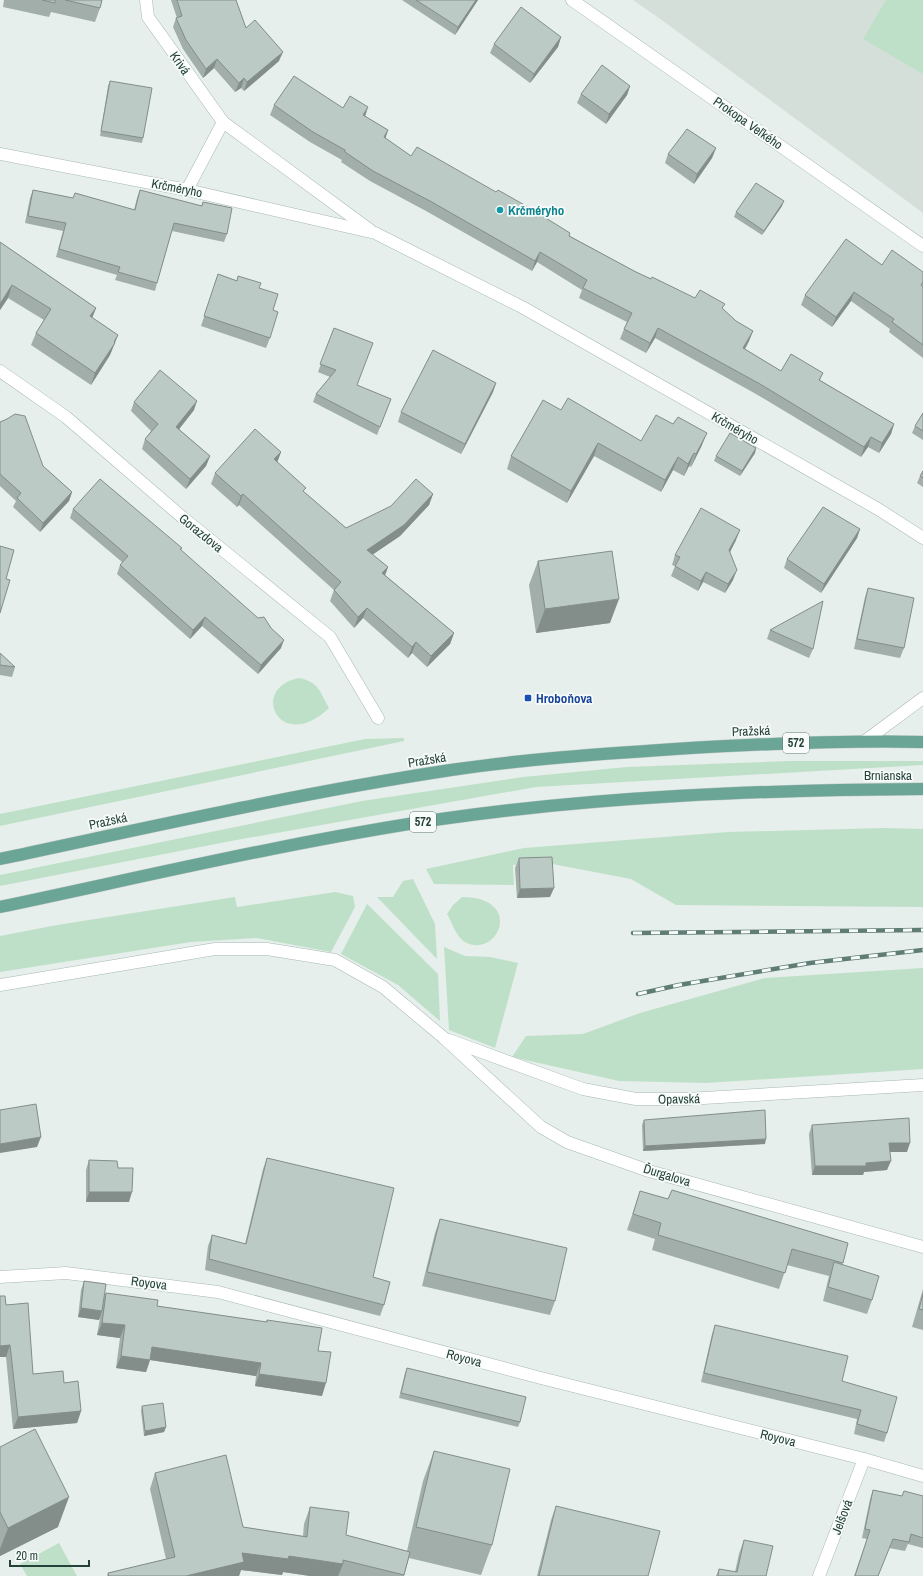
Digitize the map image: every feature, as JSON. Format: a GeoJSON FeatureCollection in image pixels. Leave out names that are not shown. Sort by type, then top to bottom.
{"type":"FeatureCollection","features":[{"type":"Feature","properties":{"kind":"main road","name":"572"},"geometry":{"type":"LineString","coordinates":[[865,741],[923,742]]}},
{"type":"Feature","properties":{"kind":"main road","name":"Pražská"},"geometry":{"type":"LineString","coordinates":[[0,859],[233,809],[360,785],[453,770],[564,756],[728,746],[865,741]]}},
{"type":"Feature","properties":{"kind":"main road","name":"Brnianska"},"geometry":{"type":"LineString","coordinates":[[0,907],[300,843],[440,819],[526,808],[718,793],[853,789],[923,789]]}},
{"type":"Feature","properties":{"kind":"street","name":"Krivá"},"geometry":{"type":"LineString","coordinates":[[146,0],[148,17],[223,122]]}},
{"type":"Feature","properties":{"kind":"street","name":"Prokopa Veľkého"},"geometry":{"type":"LineString","coordinates":[[572,0],[923,246]]}},
{"type":"Feature","properties":{"kind":"street"},"geometry":{"type":"LineString","coordinates":[[186,190],[223,122]]}},
{"type":"Feature","properties":{"kind":"street","name":"Krčméryho"},"geometry":{"type":"LineString","coordinates":[[223,122],[375,233],[522,307],[878,509],[923,538]]}},
{"type":"Feature","properties":{"kind":"street","name":"Krčméryho"},"geometry":{"type":"LineString","coordinates":[[0,154],[186,190],[375,233]]}},
{"type":"Feature","properties":{"kind":"street","name":"Gorazdova"},"geometry":{"type":"LineString","coordinates":[[0,371],[66,418],[182,517],[330,637],[378,718]]}},
{"type":"Feature","properties":{"kind":"street"},"geometry":{"type":"LineString","coordinates":[[865,741],[923,698]]}},
{"type":"Feature","properties":{"kind":"street"},"geometry":{"type":"LineString","coordinates":[[0,986],[214,949],[267,949],[335,960],[383,987],[444,1038]]}},
{"type":"Feature","properties":{"kind":"street","name":"Opavská"},"geometry":{"type":"LineString","coordinates":[[444,1038],[583,1089],[636,1099],[686,1100],[923,1085]]}},
{"type":"Feature","properties":{"kind":"street","name":"Ďurgalova"},"geometry":{"type":"LineString","coordinates":[[444,1038],[541,1128],[567,1142],[664,1175],[923,1247]]}},
{"type":"Feature","properties":{"kind":"street","name":"Royova"},"geometry":{"type":"LineString","coordinates":[[0,1277],[66,1272],[218,1292],[537,1377],[864,1459],[923,1476]]}},
{"type":"Feature","properties":{"kind":"street","name":"Jelšová"},"geometry":{"type":"LineString","coordinates":[[820,1576],[864,1459]]}},
{"type":"Feature","properties":{"kind":"shaded area"},"geometry":{"type":"Polygon","coordinates":[[[633,0],[923,0],[923,213],[663,21],[633,0]]]}},
{"type":"Feature","properties":{"kind":"green space"},"geometry":{"type":"Polygon","coordinates":[[[886,0],[923,0],[923,74],[863,39],[886,0]]]}},
{"type":"Feature","properties":{"kind":"green space"},"geometry":{"type":"Polygon","coordinates":[[[299,678],[311,682],[318,688],[329,708],[312,721],[296,725],[285,722],[276,714],[273,704],[275,694],[284,684],[299,678]]]}},
{"type":"Feature","properties":{"kind":"green space"},"geometry":{"type":"Polygon","coordinates":[[[404,738],[404,741],[0,826],[0,814],[365,739],[404,738]]]}},
{"type":"Feature","properties":{"kind":"green space"},"geometry":{"type":"Polygon","coordinates":[[[790,761],[923,761],[923,765],[536,787],[231,841],[0,886],[0,875],[362,801],[523,777],[627,767],[790,761]]]}},
{"type":"Feature","properties":{"kind":"green space"},"geometry":{"type":"Polygon","coordinates":[[[884,828],[923,829],[923,907],[676,905],[631,879],[547,863],[513,865],[514,885],[434,884],[426,869],[524,848],[728,832],[884,828]]]}},
{"type":"Feature","properties":{"kind":"green space"},"geometry":{"type":"Polygon","coordinates":[[[413,879],[435,924],[437,959],[377,897],[393,897],[403,881],[413,879]]]}},
{"type":"Feature","properties":{"kind":"green space"},"geometry":{"type":"Polygon","coordinates":[[[335,892],[353,896],[355,907],[331,952],[257,938],[191,942],[0,972],[0,936],[57,925],[235,897],[237,907],[335,892]]]}},
{"type":"Feature","properties":{"kind":"green space"},"geometry":{"type":"Polygon","coordinates":[[[462,897],[482,900],[494,907],[499,916],[500,926],[495,936],[487,943],[477,945],[465,942],[457,933],[447,914],[453,905],[462,897]]]}},
{"type":"Feature","properties":{"kind":"green space"},"geometry":{"type":"Polygon","coordinates":[[[367,904],[438,974],[440,1021],[398,985],[341,954],[367,904]]]}},
{"type":"Feature","properties":{"kind":"green space"},"geometry":{"type":"Polygon","coordinates":[[[444,947],[465,956],[490,957],[518,963],[495,1048],[449,1030],[444,947]]]}},
{"type":"Feature","properties":{"kind":"green space"},"geometry":{"type":"Polygon","coordinates":[[[923,968],[923,1069],[706,1083],[619,1081],[512,1057],[526,1036],[583,1034],[640,1013],[765,978],[923,968]]]}},
{"type":"Feature","properties":{"kind":"green space"},"geometry":{"type":"Polygon","coordinates":[[[59,1543],[77,1576],[27,1576],[20,1564],[59,1543]]]}},
{"type":"Feature","properties":{"kind":"building"},"geometry":{"type":"Polygon","coordinates":[[[42,0],[55,0],[55,3],[42,0]]]}},
{"type":"Feature","properties":{"kind":"building"},"geometry":{"type":"Polygon","coordinates":[[[65,0],[102,0],[100,8],[65,0]]]}},
{"type":"Feature","properties":{"kind":"building"},"geometry":{"type":"Polygon","coordinates":[[[177,0],[236,0],[246,28],[255,20],[283,52],[247,82],[244,78],[239,83],[217,59],[206,69],[186,40],[176,18],[182,16],[177,0]]]}},
{"type":"Feature","properties":{"kind":"building"},"geometry":{"type":"Polygon","coordinates":[[[416,0],[476,0],[458,27],[416,0]]]}},
{"type":"Feature","properties":{"kind":"building"},"geometry":{"type":"Polygon","coordinates":[[[521,7],[561,37],[534,74],[494,44],[521,7]]]}},
{"type":"Feature","properties":{"kind":"building"},"geometry":{"type":"Polygon","coordinates":[[[602,65],[630,86],[609,114],[581,94],[602,65]]]}},
{"type":"Feature","properties":{"kind":"building"},"geometry":{"type":"Polygon","coordinates":[[[294,76],[343,108],[350,96],[368,107],[363,115],[388,130],[384,137],[411,156],[417,147],[496,192],[498,190],[528,207],[570,233],[569,236],[636,272],[651,279],[652,277],[695,298],[700,290],[725,304],[722,308],[736,321],[753,331],[743,348],[781,371],[791,354],[823,373],[819,380],[894,424],[882,443],[871,437],[864,447],[760,384],[658,328],[650,343],[624,329],[632,313],[583,288],[587,280],[540,252],[535,261],[430,201],[373,171],[345,152],[345,150],[313,132],[274,105],[294,76]]]}},
{"type":"Feature","properties":{"kind":"building"},"geometry":{"type":"Polygon","coordinates":[[[110,81],[152,88],[143,138],[101,131],[110,81]]]}},
{"type":"Feature","properties":{"kind":"building"},"geometry":{"type":"Polygon","coordinates":[[[687,129],[716,148],[697,174],[668,154],[687,129]]]}},
{"type":"Feature","properties":{"kind":"building"},"geometry":{"type":"Polygon","coordinates":[[[756,183],[784,201],[764,231],[736,212],[756,183]]]}},
{"type":"Feature","properties":{"kind":"building"},"geometry":{"type":"Polygon","coordinates":[[[33,190],[73,198],[75,193],[135,210],[140,190],[202,206],[203,202],[232,208],[227,234],[174,223],[157,283],[118,272],[120,267],[59,249],[66,223],[28,216],[33,190]]]}},
{"type":"Feature","properties":{"kind":"building"},"geometry":{"type":"Polygon","coordinates":[[[846,239],[882,265],[892,250],[923,272],[923,282],[921,285],[923,287],[923,345],[892,322],[894,319],[854,292],[836,317],[805,295],[846,239]]]}},
{"type":"Feature","properties":{"kind":"building"},"geometry":{"type":"Polygon","coordinates":[[[0,242],[96,308],[90,316],[118,335],[114,342],[115,343],[95,373],[36,333],[51,309],[12,285],[0,304],[0,242]]]}},
{"type":"Feature","properties":{"kind":"building"},"geometry":{"type":"Polygon","coordinates":[[[218,274],[237,281],[238,276],[261,283],[259,288],[278,294],[273,310],[278,312],[270,338],[204,316],[218,274]]]}},
{"type":"Feature","properties":{"kind":"building"},"geometry":{"type":"Polygon","coordinates":[[[334,328],[373,343],[357,385],[391,399],[380,427],[316,394],[336,370],[320,364],[334,328]]]}},
{"type":"Feature","properties":{"kind":"building"},"geometry":{"type":"Polygon","coordinates":[[[433,350],[496,383],[465,444],[401,412],[433,350]]]}},
{"type":"Feature","properties":{"kind":"building"},"geometry":{"type":"Polygon","coordinates":[[[160,370],[197,401],[176,427],[210,456],[190,479],[145,439],[158,424],[134,402],[160,370]]]}},
{"type":"Feature","properties":{"kind":"building"},"geometry":{"type":"Polygon","coordinates":[[[568,398],[641,441],[656,415],[673,424],[678,417],[707,433],[696,454],[694,453],[688,464],[678,457],[665,480],[598,443],[571,491],[511,456],[543,400],[561,410],[568,398]]]}},
{"type":"Feature","properties":{"kind":"building"},"geometry":{"type":"Polygon","coordinates":[[[923,413],[923,431],[915,426],[923,413]]]}},
{"type":"Feature","properties":{"kind":"building"},"geometry":{"type":"Polygon","coordinates":[[[15,414],[25,416],[43,466],[72,492],[43,523],[17,498],[21,493],[0,474],[0,422],[15,414]]]}},
{"type":"Feature","properties":{"kind":"building"},"geometry":{"type":"Polygon","coordinates":[[[255,429],[281,452],[274,459],[306,488],[303,491],[346,528],[391,506],[416,479],[433,494],[404,525],[367,550],[388,567],[382,573],[454,633],[431,656],[416,642],[412,647],[367,608],[358,617],[334,590],[341,582],[243,494],[241,496],[215,473],[255,429]]]}},
{"type":"Feature","properties":{"kind":"building"},"geometry":{"type":"Polygon","coordinates":[[[730,433],[756,448],[742,471],[716,456],[730,433]]]}},
{"type":"Feature","properties":{"kind":"building"},"geometry":{"type":"Polygon","coordinates":[[[923,471],[923,478],[920,476],[923,471]]]}},
{"type":"Feature","properties":{"kind":"building"},"geometry":{"type":"Polygon","coordinates":[[[100,479],[182,548],[180,549],[258,618],[264,617],[271,628],[284,640],[261,665],[205,617],[193,630],[120,565],[128,556],[73,509],[100,479]]]}},
{"type":"Feature","properties":{"kind":"building"},"geometry":{"type":"Polygon","coordinates":[[[823,507],[860,529],[824,584],[787,559],[823,507]]]}},
{"type":"Feature","properties":{"kind":"building"},"geometry":{"type":"Polygon","coordinates":[[[701,508],[740,530],[729,550],[737,570],[728,584],[706,572],[701,581],[675,566],[680,557],[675,555],[701,508]]]}},
{"type":"Feature","properties":{"kind":"building"},"geometry":{"type":"Polygon","coordinates":[[[0,546],[14,550],[6,579],[10,580],[0,613],[0,546]]]}},
{"type":"Feature","properties":{"kind":"building"},"geometry":{"type":"Polygon","coordinates":[[[612,551],[619,599],[545,609],[538,561],[612,551]]]}},
{"type":"Feature","properties":{"kind":"building"},"geometry":{"type":"Polygon","coordinates":[[[868,588],[914,598],[904,648],[857,639],[868,588]]]}},
{"type":"Feature","properties":{"kind":"building"},"geometry":{"type":"Polygon","coordinates":[[[823,601],[813,649],[770,630],[823,601]]]}},
{"type":"Feature","properties":{"kind":"building"},"geometry":{"type":"Polygon","coordinates":[[[0,653],[15,667],[0,665],[0,653]]]}},
{"type":"Feature","properties":{"kind":"building"},"geometry":{"type":"Polygon","coordinates":[[[552,857],[554,888],[520,889],[519,858],[552,857]]]}},
{"type":"Feature","properties":{"kind":"building"},"geometry":{"type":"Polygon","coordinates":[[[36,1104],[41,1137],[0,1144],[0,1110],[36,1104]]]}},
{"type":"Feature","properties":{"kind":"building"},"geometry":{"type":"Polygon","coordinates":[[[765,1110],[766,1139],[645,1146],[644,1120],[765,1110]]]}},
{"type":"Feature","properties":{"kind":"building"},"geometry":{"type":"Polygon","coordinates":[[[909,1118],[910,1143],[889,1143],[891,1161],[866,1163],[866,1166],[815,1166],[812,1125],[909,1118]]]}},
{"type":"Feature","properties":{"kind":"building"},"geometry":{"type":"Polygon","coordinates":[[[267,1158],[394,1188],[373,1277],[390,1282],[384,1305],[209,1259],[212,1235],[246,1244],[267,1158]]]}},
{"type":"Feature","properties":{"kind":"building"},"geometry":{"type":"Polygon","coordinates":[[[89,1160],[117,1161],[118,1168],[133,1168],[132,1192],[89,1192],[89,1160]]]}},
{"type":"Feature","properties":{"kind":"building"},"geometry":{"type":"Polygon","coordinates":[[[672,1190],[848,1243],[843,1263],[792,1249],[785,1273],[658,1235],[661,1223],[633,1214],[640,1191],[668,1199],[672,1190]]]}},
{"type":"Feature","properties":{"kind":"building"},"geometry":{"type":"Polygon","coordinates":[[[440,1219],[567,1248],[555,1301],[427,1272],[440,1219]]]}},
{"type":"Feature","properties":{"kind":"building"},"geometry":{"type":"Polygon","coordinates":[[[834,1262],[879,1276],[872,1300],[828,1287],[834,1262]]]}},
{"type":"Feature","properties":{"kind":"building"},"geometry":{"type":"Polygon","coordinates":[[[84,1281],[106,1284],[102,1311],[81,1308],[84,1281]]]}},
{"type":"Feature","properties":{"kind":"building"},"geometry":{"type":"Polygon","coordinates":[[[106,1293],[158,1300],[157,1306],[267,1322],[267,1320],[322,1328],[318,1351],[331,1352],[326,1383],[259,1374],[261,1363],[152,1347],[150,1360],[121,1356],[125,1325],[102,1323],[106,1293]]]}},
{"type":"Feature","properties":{"kind":"building"},"geometry":{"type":"Polygon","coordinates":[[[923,1294],[923,1310],[919,1309],[923,1294]]]}},
{"type":"Feature","properties":{"kind":"building"},"geometry":{"type":"Polygon","coordinates":[[[0,1296],[5,1296],[6,1305],[28,1303],[33,1374],[63,1371],[64,1383],[78,1381],[81,1411],[18,1417],[10,1345],[0,1346],[0,1296]]]}},
{"type":"Feature","properties":{"kind":"building"},"geometry":{"type":"Polygon","coordinates":[[[715,1325],[848,1356],[842,1381],[897,1397],[887,1433],[857,1424],[861,1410],[704,1373],[715,1325]]]}},
{"type":"Feature","properties":{"kind":"building"},"geometry":{"type":"Polygon","coordinates":[[[407,1368],[526,1397],[520,1422],[401,1393],[407,1368]]]}},
{"type":"Feature","properties":{"kind":"building"},"geometry":{"type":"Polygon","coordinates":[[[163,1403],[166,1427],[145,1431],[142,1406],[163,1403]]]}},
{"type":"Feature","properties":{"kind":"building"},"geometry":{"type":"Polygon","coordinates":[[[35,1429],[69,1497],[8,1528],[0,1512],[0,1447],[35,1429]]]}},
{"type":"Feature","properties":{"kind":"building"},"geometry":{"type":"Polygon","coordinates":[[[434,1451],[510,1469],[492,1545],[416,1527],[434,1451]]]}},
{"type":"Feature","properties":{"kind":"building"},"geometry":{"type":"Polygon","coordinates":[[[226,1455],[243,1527],[307,1537],[310,1507],[349,1512],[346,1535],[410,1552],[404,1575],[343,1560],[343,1564],[289,1556],[288,1559],[242,1553],[244,1562],[186,1576],[109,1576],[108,1573],[175,1557],[155,1473],[226,1455]]]}},
{"type":"Feature","properties":{"kind":"building"},"geometry":{"type":"Polygon","coordinates":[[[873,1490],[902,1496],[904,1491],[923,1496],[923,1538],[911,1534],[909,1542],[893,1539],[878,1576],[855,1576],[870,1530],[865,1529],[873,1490]]]}},
{"type":"Feature","properties":{"kind":"building"},"geometry":{"type":"Polygon","coordinates":[[[556,1506],[660,1531],[648,1576],[539,1576],[556,1506]]]}},
{"type":"Feature","properties":{"kind":"building"},"geometry":{"type":"Polygon","coordinates":[[[744,1540],[773,1546],[766,1576],[718,1576],[719,1569],[737,1572],[744,1540]]]}},
{"type":"Feature","properties":{"kind":"railway"},"geometry":{"type":"LineString","coordinates":[[633,933],[923,930]]}},
{"type":"Feature","properties":{"kind":"railway"},"geometry":{"type":"LineString","coordinates":[[638,994],[679,985],[810,963],[923,950]]}},
{"type":"Feature","properties":{"kind":"place","name":"Krčméryho"},"geometry":{"type":"Point","coordinates":[500,210]}},
{"type":"Feature","properties":{"kind":"place","name":"Hroboňova"},"geometry":{"type":"Point","coordinates":[528,698]}}]}
